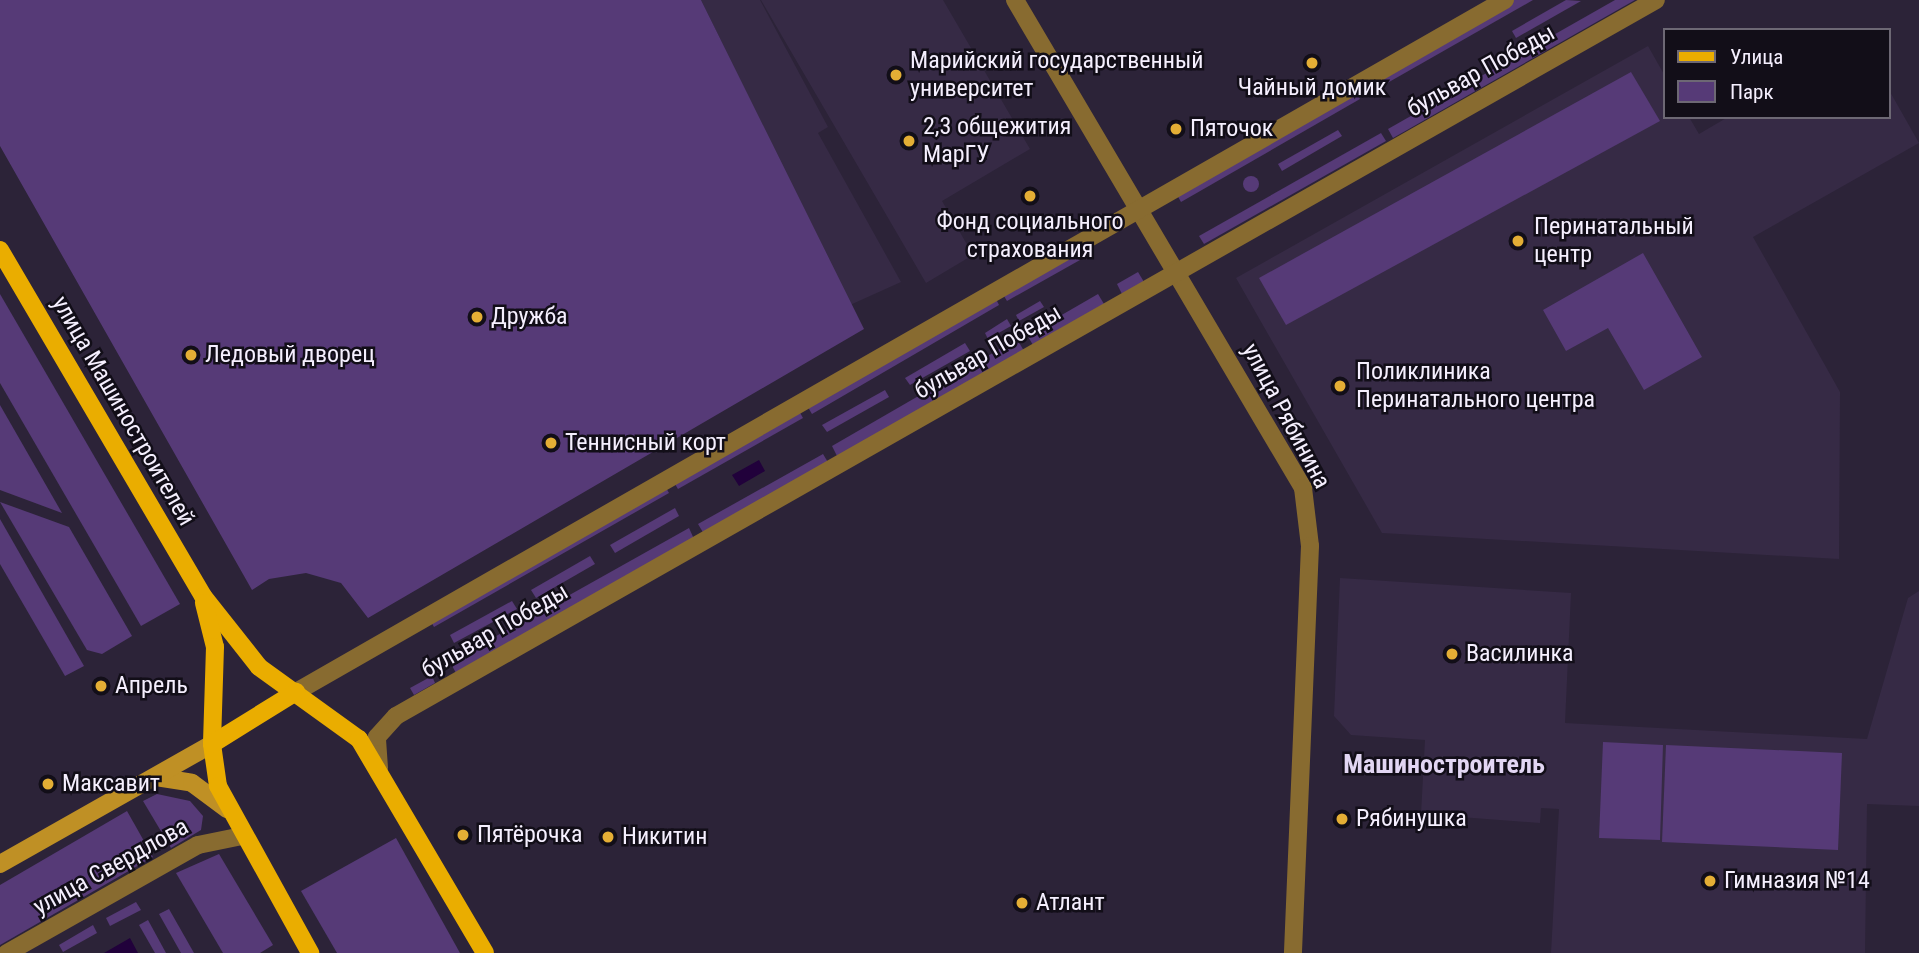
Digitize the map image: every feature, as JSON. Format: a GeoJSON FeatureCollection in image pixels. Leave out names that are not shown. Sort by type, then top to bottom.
{"type":"FeatureCollection","features":[{"type":"Feature","properties":{"kind":"main road","name":"улица Машиностроителей"},"geometry":{"type":"LineString","coordinates":[[0,250],[203,596],[258,667],[345,724],[379,768],[485,953]]}},
{"type":"Feature","properties":{"kind":"main road","name":"улица Машиностроителей"},"geometry":{"type":"LineString","coordinates":[[203,596],[215,647],[212,744],[227,809],[310,953]]}},
{"type":"Feature","properties":{"kind":"main road"},"geometry":{"type":"LineString","coordinates":[[0,864],[212,744],[296,692]]}},
{"type":"Feature","properties":{"kind":"main road","name":"улица Свердлова"},"geometry":{"type":"LineString","coordinates":[[152,778],[192,783],[227,809]]}},
{"type":"Feature","properties":{"kind":"street","name":"улица Рябинина"},"geometry":{"type":"LineString","coordinates":[[1015,0],[1303,488],[1310,516],[1293,953]]}},
{"type":"Feature","properties":{"kind":"street","name":"бульвар Победы"},"geometry":{"type":"LineString","coordinates":[[296,692],[1505,0]]}},
{"type":"Feature","properties":{"kind":"street","name":"бульвар Победы"},"geometry":{"type":"LineString","coordinates":[[379,768],[377,737],[396,716],[1176,270],[1656,0]]}},
{"type":"Feature","properties":{"kind":"street","name":"улица Свердлова"},"geometry":{"type":"LineString","coordinates":[[7,953],[198,845],[242,836]]}},
{"type":"Feature","properties":{"kind":"shaded area"},"geometry":{"type":"Polygon","coordinates":[[[701,0],[760,0],[828,127],[818,133],[901,282],[850,305],[701,0]]]}},
{"type":"Feature","properties":{"kind":"shaded area","name":"Марийский государственный университет"},"geometry":{"type":"Polygon","coordinates":[[[761,0],[943,0],[1030,149],[942,201],[973,255],[926,283],[761,0]]]}},
{"type":"Feature","properties":{"kind":"shaded area"},"geometry":{"type":"Polygon","coordinates":[[[1648,46],[1664,74],[1664,119],[1690,119],[1699,134],[1725,119],[1891,119],[1891,94],[1919,143],[1753,237],[1840,392],[1839,559],[1382,533],[1236,278],[1648,46]]]}},
{"type":"Feature","properties":{"kind":"shaded area"},"geometry":{"type":"Polygon","coordinates":[[[759,460],[765,471],[739,486],[732,475],[759,460]]]}},
{"type":"Feature","properties":{"kind":"shaded area"},"geometry":{"type":"Polygon","coordinates":[[[1340,578],[1571,593],[1565,723],[1867,739],[1908,598],[1919,591],[1919,806],[1867,804],[1865,953],[1551,953],[1559,809],[1541,808],[1540,823],[1421,814],[1425,740],[1351,735],[1334,716],[1340,578]]]}},
{"type":"Feature","properties":{"kind":"shaded area"},"geometry":{"type":"Polygon","coordinates":[[[130,938],[138,953],[104,953],[130,938]]]}},
{"type":"Feature","properties":{"kind":"green space","name":"Дружба"},"geometry":{"type":"Polygon","coordinates":[[[0,0],[701,0],[864,329],[368,618],[341,583],[306,573],[269,579],[252,590],[0,146],[0,0]]]}},
{"type":"Feature","properties":{"kind":"green space"},"geometry":{"type":"Polygon","coordinates":[[[1512,0],[1533,0],[1368,94],[1363,85],[1512,0]]]}},
{"type":"Feature","properties":{"kind":"green space"},"geometry":{"type":"Polygon","coordinates":[[[1566,0],[1581,1],[1516,38],[1512,31],[1566,0]]]}},
{"type":"Feature","properties":{"kind":"green space"},"geometry":{"type":"Polygon","coordinates":[[[1615,0],[1635,0],[1393,138],[1388,129],[1615,0]]]}},
{"type":"Feature","properties":{"kind":"green space"},"geometry":{"type":"Polygon","coordinates":[[[1631,72],[1660,121],[1286,325],[1259,278],[1631,72]]]}},
{"type":"Feature","properties":{"kind":"green space"},"geometry":{"type":"Polygon","coordinates":[[[1355,90],[1360,99],[1181,202],[1176,193],[1355,90]]]}},
{"type":"Feature","properties":{"kind":"green space"},"geometry":{"type":"Polygon","coordinates":[[[1338,130],[1342,136],[1282,171],[1278,164],[1338,130]]]}},
{"type":"Feature","properties":{"kind":"green space"},"geometry":{"type":"Polygon","coordinates":[[[1381,133],[1386,141],[1204,244],[1199,236],[1381,133]]]}},
{"type":"Feature","properties":{"kind":"green space"},"geometry":{"type":"Polygon","coordinates":[[[1251,176],[1259,184],[1251,192],[1243,184],[1251,176]]]}},
{"type":"Feature","properties":{"kind":"green space"},"geometry":{"type":"Polygon","coordinates":[[[1075,250],[1080,260],[1007,301],[1001,291],[1075,250]]]}},
{"type":"Feature","properties":{"kind":"green space"},"geometry":{"type":"Polygon","coordinates":[[[1643,253],[1702,357],[1644,390],[1608,328],[1566,351],[1543,310],[1643,253]]]}},
{"type":"Feature","properties":{"kind":"green space"},"geometry":{"type":"Polygon","coordinates":[[[1138,272],[1144,282],[1122,294],[1117,284],[1138,272]]]}},
{"type":"Feature","properties":{"kind":"green space"},"geometry":{"type":"Polygon","coordinates":[[[0,294],[180,604],[141,626],[0,383],[0,294]]]}},
{"type":"Feature","properties":{"kind":"green space"},"geometry":{"type":"Polygon","coordinates":[[[1098,294],[1104,304],[1033,345],[1027,335],[1098,294]]]}},
{"type":"Feature","properties":{"kind":"green space"},"geometry":{"type":"Polygon","coordinates":[[[994,295],[999,305],[812,414],[806,404],[994,295]]]}},
{"type":"Feature","properties":{"kind":"green space"},"geometry":{"type":"Polygon","coordinates":[[[1040,301],[1044,307],[1019,321],[1016,315],[1040,301]]]}},
{"type":"Feature","properties":{"kind":"green space"},"geometry":{"type":"Polygon","coordinates":[[[1007,319],[1011,326],[988,339],[985,333],[1007,319]]]}},
{"type":"Feature","properties":{"kind":"green space"},"geometry":{"type":"Polygon","coordinates":[[[1017,339],[1024,351],[838,458],[832,446],[1017,339]]]}},
{"type":"Feature","properties":{"kind":"green space"},"geometry":{"type":"Polygon","coordinates":[[[965,343],[970,351],[910,385],[905,378],[965,343]]]}},
{"type":"Feature","properties":{"kind":"green space"},"geometry":{"type":"Polygon","coordinates":[[[885,390],[889,397],[827,432],[822,425],[885,390]]]}},
{"type":"Feature","properties":{"kind":"green space"},"geometry":{"type":"Polygon","coordinates":[[[0,405],[62,513],[0,490],[0,405]]]}},
{"type":"Feature","properties":{"kind":"green space"},"geometry":{"type":"Polygon","coordinates":[[[798,409],[803,418],[678,489],[672,479],[798,409]]]}},
{"type":"Feature","properties":{"kind":"green space"},"geometry":{"type":"Polygon","coordinates":[[[823,454],[829,464],[704,534],[698,524],[823,454]]]}},
{"type":"Feature","properties":{"kind":"green space"},"geometry":{"type":"Polygon","coordinates":[[[664,484],[669,493],[434,627],[429,618],[664,484]]]}},
{"type":"Feature","properties":{"kind":"green space"},"geometry":{"type":"Polygon","coordinates":[[[0,502],[69,527],[132,636],[102,654],[87,650],[0,502]]]}},
{"type":"Feature","properties":{"kind":"green space"},"geometry":{"type":"Polygon","coordinates":[[[675,508],[679,516],[615,553],[610,545],[675,508]]]}},
{"type":"Feature","properties":{"kind":"green space"},"geometry":{"type":"Polygon","coordinates":[[[0,519],[84,666],[65,676],[0,564],[0,519]]]}},
{"type":"Feature","properties":{"kind":"green space"},"geometry":{"type":"Polygon","coordinates":[[[689,528],[694,539],[456,673],[450,662],[689,528]]]}},
{"type":"Feature","properties":{"kind":"green space"},"geometry":{"type":"Polygon","coordinates":[[[590,556],[595,564],[536,598],[531,590],[590,556]]]}},
{"type":"Feature","properties":{"kind":"green space"},"geometry":{"type":"Polygon","coordinates":[[[512,601],[517,609],[454,643],[450,635],[512,601]]]}},
{"type":"Feature","properties":{"kind":"green space"},"geometry":{"type":"Polygon","coordinates":[[[432,676],[435,683],[414,695],[410,688],[432,676]]]}},
{"type":"Feature","properties":{"kind":"green space"},"geometry":{"type":"Polygon","coordinates":[[[1603,742],[1663,745],[1660,840],[1599,838],[1603,742]]]}},
{"type":"Feature","properties":{"kind":"green space"},"geometry":{"type":"Polygon","coordinates":[[[1666,745],[1842,753],[1838,850],[1662,842],[1666,745]]]}},
{"type":"Feature","properties":{"kind":"green space"},"geometry":{"type":"Polygon","coordinates":[[[157,794],[190,801],[203,816],[201,830],[171,848],[143,801],[157,794]]]}},
{"type":"Feature","properties":{"kind":"green space"},"geometry":{"type":"Polygon","coordinates":[[[127,811],[153,857],[0,945],[0,885],[127,811]]]}},
{"type":"Feature","properties":{"kind":"green space"},"geometry":{"type":"Polygon","coordinates":[[[396,838],[460,953],[337,953],[301,891],[396,838]]]}},
{"type":"Feature","properties":{"kind":"green space"},"geometry":{"type":"Polygon","coordinates":[[[219,854],[273,945],[260,953],[223,953],[176,873],[219,854]]]}},
{"type":"Feature","properties":{"kind":"green space"},"geometry":{"type":"Polygon","coordinates":[[[136,902],[141,910],[110,926],[106,918],[136,902]]]}},
{"type":"Feature","properties":{"kind":"green space"},"geometry":{"type":"Polygon","coordinates":[[[169,909],[194,953],[181,953],[159,914],[169,909]]]}},
{"type":"Feature","properties":{"kind":"green space"},"geometry":{"type":"Polygon","coordinates":[[[148,920],[166,953],[155,953],[139,925],[148,920]]]}},
{"type":"Feature","properties":{"kind":"green space"},"geometry":{"type":"Polygon","coordinates":[[[93,925],[97,933],[63,952],[59,945],[93,925]]]}},
{"type":"Feature","properties":{"kind":"place","name":"Чайный домик"},"geometry":{"type":"Point","coordinates":[1312,63]}},
{"type":"Feature","properties":{"kind":"place","name":"Марийский государственный университет"},"geometry":{"type":"Point","coordinates":[896,75]}},
{"type":"Feature","properties":{"kind":"place","name":"Пяточок"},"geometry":{"type":"Point","coordinates":[1176,129]}},
{"type":"Feature","properties":{"kind":"place","name":"2,3 общежития МарГУ"},"geometry":{"type":"Point","coordinates":[909,141]}},
{"type":"Feature","properties":{"kind":"place","name":"Фонд социального страхования"},"geometry":{"type":"Point","coordinates":[1030,196]}},
{"type":"Feature","properties":{"kind":"place","name":"Перинатальный центр"},"geometry":{"type":"Point","coordinates":[1518,241]}},
{"type":"Feature","properties":{"kind":"place","name":"Дружба"},"geometry":{"type":"Point","coordinates":[477,317]}},
{"type":"Feature","properties":{"kind":"place","name":"Ледовый дворец"},"geometry":{"type":"Point","coordinates":[191,355]}},
{"type":"Feature","properties":{"kind":"place","name":"Поликлиника Перинатального центра"},"geometry":{"type":"Point","coordinates":[1340,386]}},
{"type":"Feature","properties":{"kind":"place","name":"Теннисный корт"},"geometry":{"type":"Point","coordinates":[551,443]}},
{"type":"Feature","properties":{"kind":"place","name":"Василинка"},"geometry":{"type":"Point","coordinates":[1452,654]}},
{"type":"Feature","properties":{"kind":"place","name":"Апрель"},"geometry":{"type":"Point","coordinates":[101,686]}},
{"type":"Feature","properties":{"kind":"place","name":"Максавит"},"geometry":{"type":"Point","coordinates":[48,784]}},
{"type":"Feature","properties":{"kind":"place","name":"Рябинушка"},"geometry":{"type":"Point","coordinates":[1342,819]}},
{"type":"Feature","properties":{"kind":"place","name":"Пятёрочка"},"geometry":{"type":"Point","coordinates":[463,835]}},
{"type":"Feature","properties":{"kind":"place","name":"Никитин"},"geometry":{"type":"Point","coordinates":[608,837]}},
{"type":"Feature","properties":{"kind":"place","name":"Гимназия №14"},"geometry":{"type":"Point","coordinates":[1710,881]}},
{"type":"Feature","properties":{"kind":"place","name":"Атлант"},"geometry":{"type":"Point","coordinates":[1022,903]}},
{"type":"Feature","properties":{"kind":"district","name":"Машиностроитель"},"geometry":{"type":"Point","coordinates":[1444,765]}}]}
